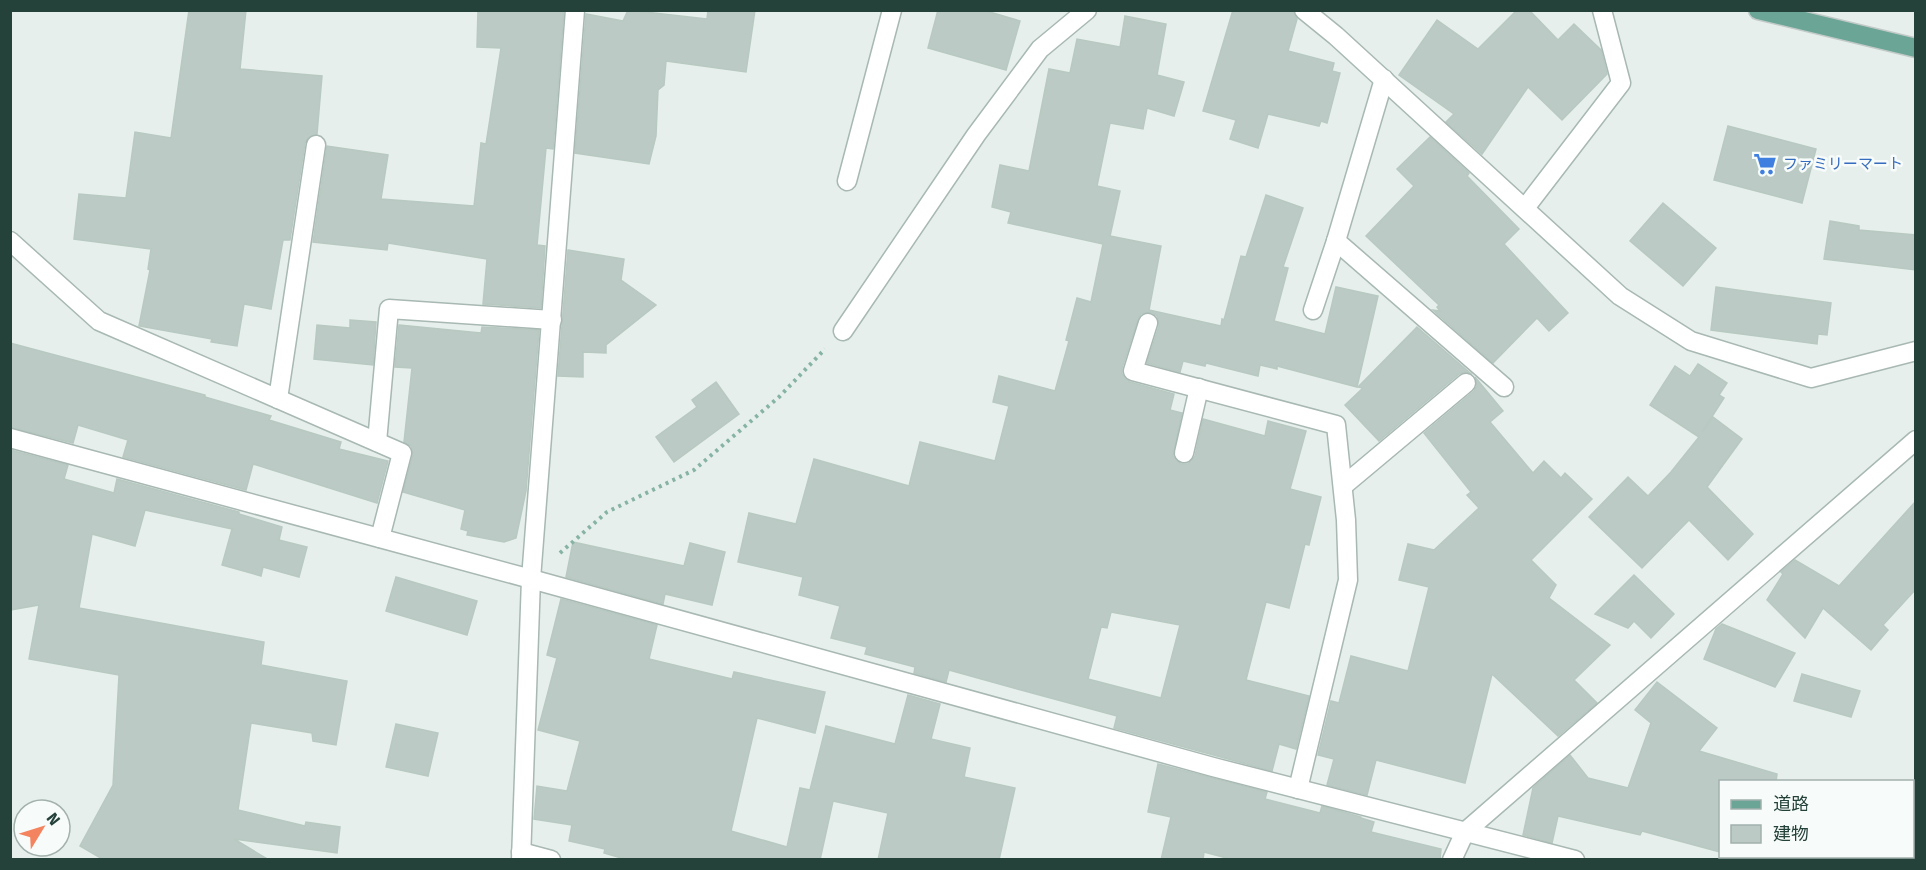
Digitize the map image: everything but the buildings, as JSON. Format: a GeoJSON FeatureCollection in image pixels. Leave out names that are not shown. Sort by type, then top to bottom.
{"type":"FeatureCollection","features":[{"type":"Feature","properties":{"kind":"main road"},"geometry":{"type":"LineString","coordinates":[[1758,10],[1916,48]]}},
{"type":"Feature","properties":{"kind":"street"},"geometry":{"type":"LineString","coordinates":[[551,860],[521,856],[531,579],[575,10]]}},
{"type":"Feature","properties":{"kind":"street"},"geometry":{"type":"LineString","coordinates":[[847,181],[892,10]]}},
{"type":"Feature","properties":{"kind":"street"},"geometry":{"type":"LineString","coordinates":[[843,331],[976,135],[1040,49],[1088,10]]}},
{"type":"Feature","properties":{"kind":"street"},"geometry":{"type":"LineString","coordinates":[[1304,10],[1384,79],[1620,296],[1691,341],[1811,378],[1916,351]]}},
{"type":"Feature","properties":{"kind":"street"},"geometry":{"type":"LineString","coordinates":[[1525,208],[1621,83],[1602,10]]}},
{"type":"Feature","properties":{"kind":"street"},"geometry":{"type":"LineString","coordinates":[[1313,310],[1384,79]]}},
{"type":"Feature","properties":{"kind":"street"},"geometry":{"type":"LineString","coordinates":[[278,399],[316,145]]}},
{"type":"Feature","properties":{"kind":"street"},"geometry":{"type":"LineString","coordinates":[[10,241],[99,321],[402,453],[380,538]]}},
{"type":"Feature","properties":{"kind":"street"},"geometry":{"type":"LineString","coordinates":[[1336,241],[1504,387]]}},
{"type":"Feature","properties":{"kind":"street"},"geometry":{"type":"LineString","coordinates":[[377,442],[389,309],[552,320]]}},
{"type":"Feature","properties":{"kind":"street"},"geometry":{"type":"LineString","coordinates":[[1148,323],[1133,371],[1336,425],[1343,486],[1348,580],[1298,789]]}},
{"type":"Feature","properties":{"kind":"street"},"geometry":{"type":"LineString","coordinates":[[1343,486],[1467,383]]}},
{"type":"Feature","properties":{"kind":"street"},"geometry":{"type":"LineString","coordinates":[[1184,453],[1199,388]]}},
{"type":"Feature","properties":{"kind":"street"},"geometry":{"type":"LineString","coordinates":[[10,438],[1298,789],[1575,860]]}},
{"type":"Feature","properties":{"kind":"street"},"geometry":{"type":"LineString","coordinates":[[1452,860],[1465,831],[1916,440]]}},
{"type":"Feature","properties":{"kind":"path"},"geometry":{"type":"LineString","coordinates":[[531,579],[607,512],[694,470],[779,397],[843,331]]}},
{"type":"Feature","properties":{"kind":"place","name":"ファミリーマート"},"geometry":{"type":"Point","coordinates":[1765,164]}}]}
